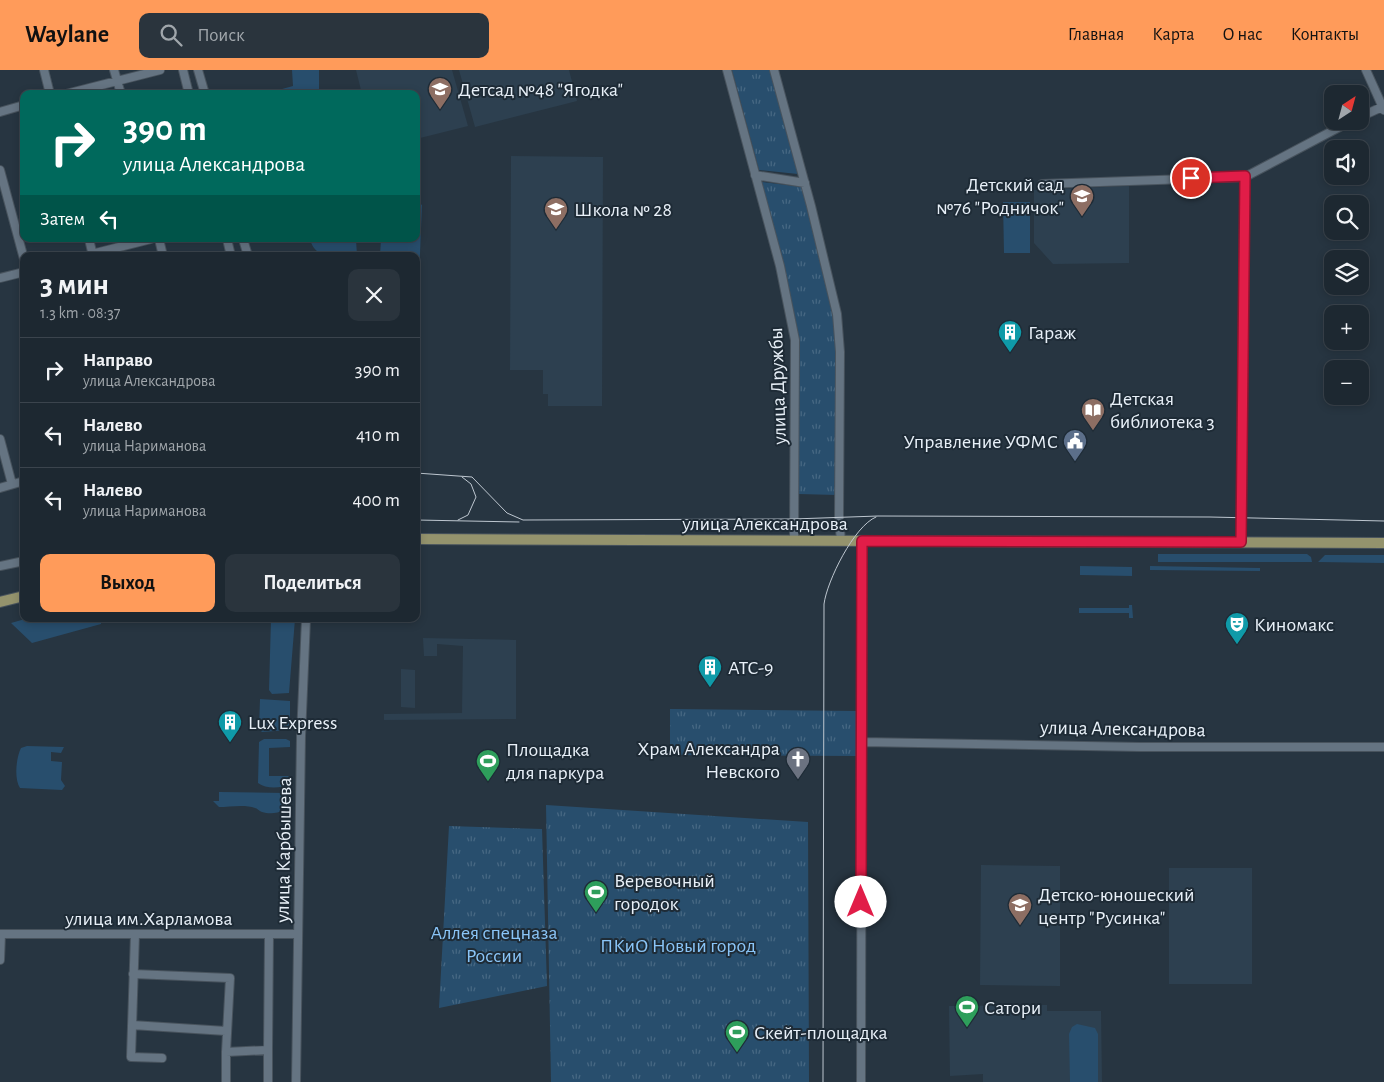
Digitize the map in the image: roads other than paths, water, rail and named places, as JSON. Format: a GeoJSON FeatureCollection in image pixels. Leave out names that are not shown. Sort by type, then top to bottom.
{"type":"FeatureCollection","features":[{"type":"Feature","properties":{"kind":"main road","name":"улица Александрова"},"geometry":{"type":"LineString","coordinates":[[420,539],[1384,543]]}},
{"type":"Feature","properties":{"kind":"main road"},"geometry":{"type":"LineString","coordinates":[[0,602],[20,597]]}},
{"type":"Feature","properties":{"kind":"street"},"geometry":{"type":"LineString","coordinates":[[44,70],[49,90]]}},
{"type":"Feature","properties":{"kind":"street"},"geometry":{"type":"LineString","coordinates":[[114,70],[120,90]]}},
{"type":"Feature","properties":{"kind":"street"},"geometry":{"type":"LineString","coordinates":[[81,90],[160,70]]}},
{"type":"Feature","properties":{"kind":"street"},"geometry":{"type":"LineString","coordinates":[[183,70],[188,90]]}},
{"type":"Feature","properties":{"kind":"street"},"geometry":{"type":"LineString","coordinates":[[198,70],[203,90]]}},
{"type":"Feature","properties":{"kind":"street","name":"улица Дружбы"},"geometry":{"type":"LineString","coordinates":[[728,70],[780,266],[795,340],[794,541]]}},
{"type":"Feature","properties":{"kind":"street"},"geometry":{"type":"LineString","coordinates":[[774,70],[805,182],[837,314],[840,352],[839,518],[841,541]]}},
{"type":"Feature","properties":{"kind":"street"},"geometry":{"type":"LineString","coordinates":[[1366,70],[1384,107],[1369,113]]}},
{"type":"Feature","properties":{"kind":"street"},"geometry":{"type":"LineString","coordinates":[[0,112],[20,106]]}},
{"type":"Feature","properties":{"kind":"street"},"geometry":{"type":"LineString","coordinates":[[1042,184],[1245,176],[1334,130]]}},
{"type":"Feature","properties":{"kind":"street"},"geometry":{"type":"LineString","coordinates":[[0,170],[22,252]]}},
{"type":"Feature","properties":{"kind":"street"},"geometry":{"type":"LineString","coordinates":[[755,175],[805,182]]}},
{"type":"Feature","properties":{"kind":"street"},"geometry":{"type":"LineString","coordinates":[[1241,542],[1245,176]]}},
{"type":"Feature","properties":{"kind":"street"},"geometry":{"type":"LineString","coordinates":[[104,252],[140,242]]}},
{"type":"Feature","properties":{"kind":"street"},"geometry":{"type":"LineString","coordinates":[[0,278],[20,273]]}},
{"type":"Feature","properties":{"kind":"street"},"geometry":{"type":"LineString","coordinates":[[0,439],[12,484]]}},
{"type":"Feature","properties":{"kind":"street"},"geometry":{"type":"LineString","coordinates":[[0,488],[20,482]]}},
{"type":"Feature","properties":{"kind":"street"},"geometry":{"type":"LineString","coordinates":[[861,1082],[862,541]]}},
{"type":"Feature","properties":{"kind":"street"},"geometry":{"type":"LineString","coordinates":[[0,566],[20,562]]}},
{"type":"Feature","properties":{"kind":"street","name":"улица Карбышева"},"geometry":{"type":"LineString","coordinates":[[296,1082],[301,704],[306,622]]}},
{"type":"Feature","properties":{"kind":"street","name":"улица Александрова"},"geometry":{"type":"LineString","coordinates":[[862,742],[1140,747],[1384,747]]}},
{"type":"Feature","properties":{"kind":"street"},"geometry":{"type":"LineString","coordinates":[[0,960],[1,934]]}},
{"type":"Feature","properties":{"kind":"street","name":"улица им.Харламова"},"geometry":{"type":"LineString","coordinates":[[1,934],[297,934]]}},
{"type":"Feature","properties":{"kind":"street"},"geometry":{"type":"LineString","coordinates":[[135,934],[131,1057],[162,1058]]}},
{"type":"Feature","properties":{"kind":"street"},"geometry":{"type":"LineString","coordinates":[[268,1082],[269,934]]}},
{"type":"Feature","properties":{"kind":"street"},"geometry":{"type":"LineString","coordinates":[[133,974],[230,978],[226,1031],[226,1082]]}},
{"type":"Feature","properties":{"kind":"street"},"geometry":{"type":"LineString","coordinates":[[132,1025],[226,1031]]}},
{"type":"Feature","properties":{"kind":"street"},"geometry":{"type":"LineString","coordinates":[[226,1052],[268,1050]]}},
{"type":"Feature","properties":{"kind":"tram line"},"geometry":{"type":"LineString","coordinates":[[420,473],[472,477],[507,513],[523,520],[793,519],[878,516],[1210,517],[1384,521]]}},
{"type":"Feature","properties":{"kind":"tram line"},"geometry":{"type":"LineString","coordinates":[[458,520],[468,515],[476,497],[471,484],[462,477]]}},
{"type":"Feature","properties":{"kind":"tram line"},"geometry":{"type":"LineString","coordinates":[[823,1082],[824,604],[830,582],[843,555],[859,531],[876,517]]}},
{"type":"Feature","properties":{"kind":"tram line"},"geometry":{"type":"LineString","coordinates":[[420,520],[519,522]]}},
{"type":"Feature","properties":{"kind":"place","name":"Детсад №48 \"Ягодка\""},"geometry":{"type":"Point","coordinates":[440,110]}},
{"type":"Feature","properties":{"kind":"place","name":"Детский сад №76 \"Родничок\""},"geometry":{"type":"Point","coordinates":[1082,217]}},
{"type":"Feature","properties":{"kind":"place","name":"Школа № 28"},"geometry":{"type":"Point","coordinates":[556,230]}},
{"type":"Feature","properties":{"kind":"place","name":"Гараж"},"geometry":{"type":"Point","coordinates":[1010,353]}},
{"type":"Feature","properties":{"kind":"place","name":"Детская библиотека 3"},"geometry":{"type":"Point","coordinates":[1093,431]}},
{"type":"Feature","properties":{"kind":"place","name":"Управление УФМС"},"geometry":{"type":"Point","coordinates":[1075,462]}},
{"type":"Feature","properties":{"kind":"place","name":"Киномакс"},"geometry":{"type":"Point","coordinates":[1237,645]}},
{"type":"Feature","properties":{"kind":"place","name":"АТС-9"},"geometry":{"type":"Point","coordinates":[710,688]}},
{"type":"Feature","properties":{"kind":"place","name":"Lux Express"},"geometry":{"type":"Point","coordinates":[230,743]}},
{"type":"Feature","properties":{"kind":"place","name":"Храм Александра Невского"},"geometry":{"type":"Point","coordinates":[798,780]}},
{"type":"Feature","properties":{"kind":"place","name":"Площадка для паркура"},"geometry":{"type":"Point","coordinates":[488,782]}},
{"type":"Feature","properties":{"kind":"place","name":"Веревочный городок"},"geometry":{"type":"Point","coordinates":[596,913]}},
{"type":"Feature","properties":{"kind":"place","name":"Детско-юношеский центр \"Русинка\""},"geometry":{"type":"Point","coordinates":[1020,926]}},
{"type":"Feature","properties":{"kind":"place","name":"Сатори"},"geometry":{"type":"Point","coordinates":[967,1028]}},
{"type":"Feature","properties":{"kind":"place","name":"Скейт-площадка"},"geometry":{"type":"Point","coordinates":[737,1053]}},
{"type":"Feature","properties":{"kind":"park label","name":"Аллея спецназа России"},"geometry":{"type":"Point","coordinates":[494,944]}},
{"type":"Feature","properties":{"kind":"park label","name":"ПКиО Новый город"},"geometry":{"type":"Point","coordinates":[678,945]}}]}
